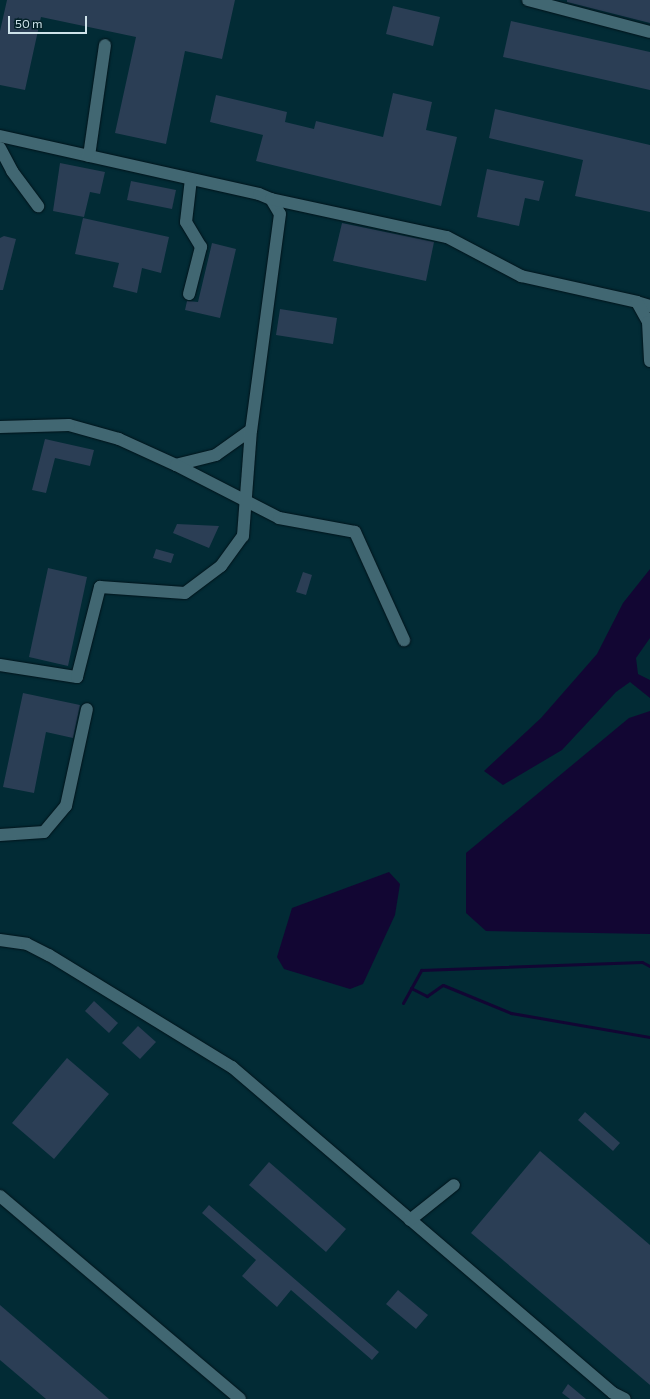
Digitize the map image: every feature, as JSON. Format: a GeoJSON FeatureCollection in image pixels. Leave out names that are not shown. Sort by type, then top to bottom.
{"type":"FeatureCollection","features":[{"type":"Feature","properties":{"kind":"lane"},"geometry":{"type":"LineString","coordinates":[[528,0],[650,32]]}},
{"type":"Feature","properties":{"kind":"lane"},"geometry":{"type":"LineString","coordinates":[[89,156],[105,45]]}},
{"type":"Feature","properties":{"kind":"lane"},"geometry":{"type":"LineString","coordinates":[[0,136],[191,179],[271,199],[447,237],[522,276],[650,306]]}},
{"type":"Feature","properties":{"kind":"lane"},"geometry":{"type":"LineString","coordinates":[[0,148],[12,171],[38,206]]}},
{"type":"Feature","properties":{"kind":"lane"},"geometry":{"type":"LineString","coordinates":[[189,294],[201,247],[186,222],[191,179]]}},
{"type":"Feature","properties":{"kind":"lane"},"geometry":{"type":"LineString","coordinates":[[0,666],[77,676],[100,587],[185,592],[221,566],[242,536],[252,430],[280,214],[271,199]]}},
{"type":"Feature","properties":{"kind":"lane"},"geometry":{"type":"LineString","coordinates":[[637,302],[648,322],[650,361]]}},
{"type":"Feature","properties":{"kind":"lane"},"geometry":{"type":"LineString","coordinates":[[0,427],[69,425],[119,439],[176,465],[279,518],[355,532],[404,640]]}},
{"type":"Feature","properties":{"kind":"lane"},"geometry":{"type":"LineString","coordinates":[[176,465],[216,455],[252,430]]}},
{"type":"Feature","properties":{"kind":"lane"},"geometry":{"type":"LineString","coordinates":[[0,835],[44,832],[66,806],[87,709]]}},
{"type":"Feature","properties":{"kind":"lane"},"geometry":{"type":"LineString","coordinates":[[0,940],[27,944],[49,955],[232,1067],[410,1220],[610,1396],[626,1399]]}},
{"type":"Feature","properties":{"kind":"lane"},"geometry":{"type":"LineString","coordinates":[[410,1220],[454,1185]]}},
{"type":"Feature","properties":{"kind":"lane"},"geometry":{"type":"LineString","coordinates":[[0,1196],[240,1399]]}},
{"type":"Feature","properties":{"kind":"shaded area"},"geometry":{"type":"Polygon","coordinates":[[[650,569],[650,638],[636,658],[638,674],[650,680],[650,698],[630,682],[616,692],[562,750],[503,785],[484,771],[541,718],[597,654],[623,603],[650,569]]]}},
{"type":"Feature","properties":{"kind":"shaded area"},"geometry":{"type":"Polygon","coordinates":[[[650,711],[650,934],[486,931],[466,913],[466,853],[629,718],[650,711]]]}},
{"type":"Feature","properties":{"kind":"shaded area"},"geometry":{"type":"Polygon","coordinates":[[[389,872],[400,884],[395,915],[363,984],[350,989],[284,969],[277,957],[292,908],[389,872]]]}},
{"type":"Feature","properties":{"kind":"building"},"geometry":{"type":"Polygon","coordinates":[[[7,0],[235,0],[222,59],[185,51],[166,144],[115,133],[136,37],[41,17],[25,90],[0,85],[0,31],[7,0]]]}},
{"type":"Feature","properties":{"kind":"building"},"geometry":{"type":"Polygon","coordinates":[[[567,0],[650,0],[650,23],[567,2],[567,0]]]}},
{"type":"Feature","properties":{"kind":"building"},"geometry":{"type":"Polygon","coordinates":[[[393,6],[440,17],[433,46],[386,34],[393,6]]]}},
{"type":"Feature","properties":{"kind":"building"},"geometry":{"type":"Polygon","coordinates":[[[511,21],[650,52],[650,90],[503,57],[511,21]]]}},
{"type":"Feature","properties":{"kind":"building"},"geometry":{"type":"Polygon","coordinates":[[[393,93],[432,102],[426,130],[457,137],[441,206],[256,161],[263,135],[210,122],[216,95],[287,112],[285,122],[314,129],[316,121],[383,137],[393,93]]]}},
{"type":"Feature","properties":{"kind":"building"},"geometry":{"type":"Polygon","coordinates":[[[495,109],[650,145],[650,212],[575,196],[583,160],[489,138],[495,109]]]}},
{"type":"Feature","properties":{"kind":"building"},"geometry":{"type":"Polygon","coordinates":[[[60,163],[105,172],[100,194],[90,192],[84,217],[53,211],[60,163]]]}},
{"type":"Feature","properties":{"kind":"building"},"geometry":{"type":"Polygon","coordinates":[[[487,169],[544,181],[539,201],[525,198],[519,226],[477,217],[487,169]]]}},
{"type":"Feature","properties":{"kind":"building"},"geometry":{"type":"Polygon","coordinates":[[[131,181],[176,190],[172,209],[127,200],[131,181]]]}},
{"type":"Feature","properties":{"kind":"building"},"geometry":{"type":"Polygon","coordinates":[[[83,218],[169,237],[161,273],[142,268],[137,293],[113,287],[119,263],[75,254],[83,218]]]}},
{"type":"Feature","properties":{"kind":"building"},"geometry":{"type":"Polygon","coordinates":[[[342,223],[434,242],[426,281],[333,261],[342,223]]]}},
{"type":"Feature","properties":{"kind":"building"},"geometry":{"type":"Polygon","coordinates":[[[4,236],[16,239],[3,290],[0,290],[0,238],[4,236]]]}},
{"type":"Feature","properties":{"kind":"building"},"geometry":{"type":"Polygon","coordinates":[[[212,243],[236,249],[220,318],[185,310],[187,301],[198,302],[212,243]]]}},
{"type":"Feature","properties":{"kind":"building"},"geometry":{"type":"Polygon","coordinates":[[[280,309],[337,318],[333,344],[276,335],[280,309]]]}},
{"type":"Feature","properties":{"kind":"building"},"geometry":{"type":"Polygon","coordinates":[[[45,439],[94,450],[90,466],[55,458],[46,493],[32,490],[45,439]]]}},
{"type":"Feature","properties":{"kind":"building"},"geometry":{"type":"Polygon","coordinates":[[[177,524],[219,526],[209,548],[173,533],[177,524]]]}},
{"type":"Feature","properties":{"kind":"building"},"geometry":{"type":"Polygon","coordinates":[[[156,549],[174,554],[171,563],[153,558],[156,549]]]}},
{"type":"Feature","properties":{"kind":"building"},"geometry":{"type":"Polygon","coordinates":[[[48,568],[87,577],[68,666],[29,657],[48,568]]]}},
{"type":"Feature","properties":{"kind":"building"},"geometry":{"type":"Polygon","coordinates":[[[303,572],[312,575],[306,595],[296,592],[303,572]]]}},
{"type":"Feature","properties":{"kind":"building"},"geometry":{"type":"Polygon","coordinates":[[[23,693],[80,705],[73,738],[46,732],[34,793],[3,787],[23,693]]]}},
{"type":"Feature","properties":{"kind":"building"},"geometry":{"type":"Polygon","coordinates":[[[94,1001],[118,1023],[109,1033],[85,1011],[94,1001]]]}},
{"type":"Feature","properties":{"kind":"building"},"geometry":{"type":"Polygon","coordinates":[[[138,1026],[156,1042],[140,1059],[122,1043],[138,1026]]]}},
{"type":"Feature","properties":{"kind":"building"},"geometry":{"type":"Polygon","coordinates":[[[67,1058],[109,1094],[54,1159],[12,1123],[67,1058]]]}},
{"type":"Feature","properties":{"kind":"building"},"geometry":{"type":"Polygon","coordinates":[[[585,1112],[620,1143],[613,1151],[578,1120],[585,1112]]]}},
{"type":"Feature","properties":{"kind":"building"},"geometry":{"type":"Polygon","coordinates":[[[540,1151],[650,1245],[650,1385],[471,1233],[540,1151]]]}},
{"type":"Feature","properties":{"kind":"building"},"geometry":{"type":"Polygon","coordinates":[[[269,1162],[346,1229],[326,1252],[249,1185],[269,1162]]]}},
{"type":"Feature","properties":{"kind":"building"},"geometry":{"type":"Polygon","coordinates":[[[209,1205],[379,1352],[372,1360],[291,1290],[277,1307],[242,1276],[256,1260],[202,1213],[209,1205]]]}},
{"type":"Feature","properties":{"kind":"building"},"geometry":{"type":"Polygon","coordinates":[[[398,1290],[428,1315],[416,1329],[386,1304],[398,1290]]]}},
{"type":"Feature","properties":{"kind":"building"},"geometry":{"type":"Polygon","coordinates":[[[0,1305],[109,1399],[46,1399],[0,1360],[0,1305]]]}},
{"type":"Feature","properties":{"kind":"building"},"geometry":{"type":"Polygon","coordinates":[[[568,1384],[586,1399],[570,1399],[562,1393],[568,1384]]]}},
{"type":"Feature","properties":{"kind":"waterway"},"geometry":{"type":"LineString","coordinates":[[403,1003],[421,970],[642,962],[650,966]]}},
{"type":"Feature","properties":{"kind":"waterway"},"geometry":{"type":"LineString","coordinates":[[411,988],[427,996],[443,985],[511,1013],[650,1037]]}}]}
